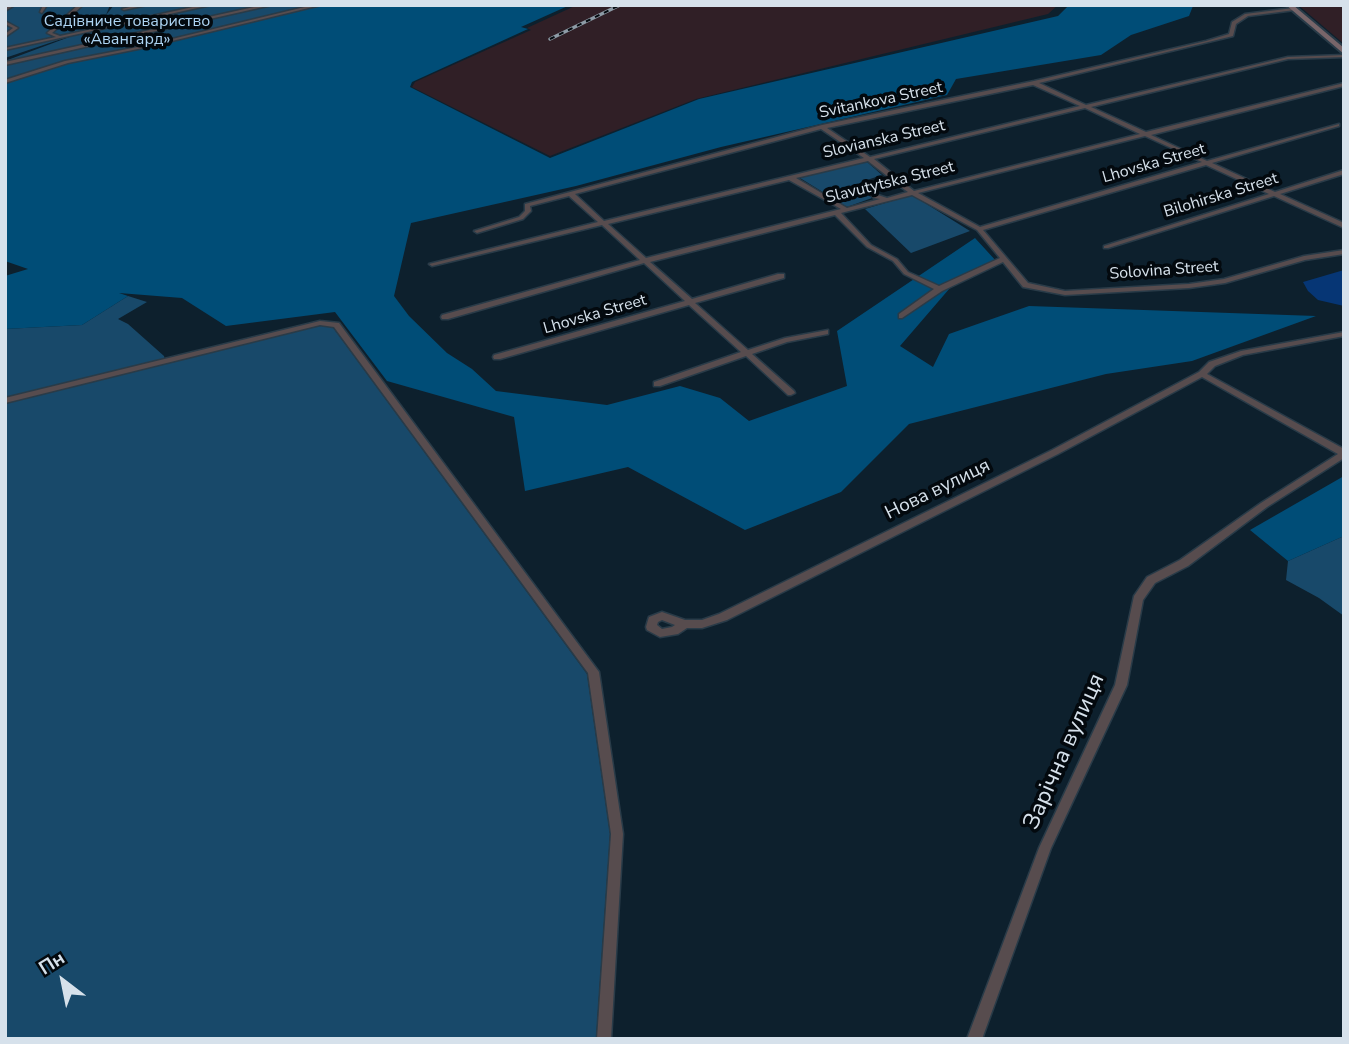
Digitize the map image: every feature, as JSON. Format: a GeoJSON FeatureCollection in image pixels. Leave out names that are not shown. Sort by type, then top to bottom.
{"type":"FeatureCollection","features":[{"type":"Feature","properties":{"kind":"main road"},"geometry":{"type":"LineString","coordinates":[[1291,7],[1344,54]]}},
{"type":"Feature","properties":{"kind":"street"},"geometry":{"type":"LineString","coordinates":[[5,10],[13,5]]}},
{"type":"Feature","properties":{"kind":"street"},"geometry":{"type":"LineString","coordinates":[[42,12],[45,5]]}},
{"type":"Feature","properties":{"kind":"street"},"geometry":{"type":"LineString","coordinates":[[59,36],[49,33],[81,5]]}},
{"type":"Feature","properties":{"kind":"street"},"geometry":{"type":"LineString","coordinates":[[124,9],[145,5]]}},
{"type":"Feature","properties":{"kind":"street"},"geometry":{"type":"LineString","coordinates":[[5,49],[209,5]]}},
{"type":"Feature","properties":{"kind":"street"},"geometry":{"type":"LineString","coordinates":[[5,64],[271,5]]}},
{"type":"Feature","properties":{"kind":"street"},"geometry":{"type":"LineString","coordinates":[[5,82],[67,62],[155,45],[319,5]]}},
{"type":"Feature","properties":{"kind":"street","name":"Svitankova Street"},"geometry":{"type":"LineString","coordinates":[[477,230],[521,218],[528,211],[527,205],[822,128],[1034,83],[1207,42],[1231,35],[1234,23],[1247,15],[1291,7]]}},
{"type":"Feature","properties":{"kind":"street"},"geometry":{"type":"LineString","coordinates":[[5,22],[16,28],[5,36]]}},
{"type":"Feature","properties":{"kind":"street","name":"Slovianska Street"},"geometry":{"type":"LineString","coordinates":[[432,264],[1288,58],[1344,54]]}},
{"type":"Feature","properties":{"kind":"street"},"geometry":{"type":"LineString","coordinates":[[1034,83],[1344,226]]}},
{"type":"Feature","properties":{"kind":"street","name":"Slavutytska Street"},"geometry":{"type":"LineString","coordinates":[[445,317],[648,260],[1344,84]]}},
{"type":"Feature","properties":{"kind":"street","name":"Lhovska Street"},"geometry":{"type":"LineString","coordinates":[[979,229],[1337,125]]}},
{"type":"Feature","properties":{"kind":"street"},"geometry":{"type":"LineString","coordinates":[[822,128],[868,158],[911,192],[979,229],[1003,259],[939,289],[902,316]]}},
{"type":"Feature","properties":{"kind":"street","name":"Bilohirska Street"},"geometry":{"type":"LineString","coordinates":[[1106,247],[1344,172]]}},
{"type":"Feature","properties":{"kind":"street"},"geometry":{"type":"LineString","coordinates":[[789,177],[845,209]]}},
{"type":"Feature","properties":{"kind":"street"},"geometry":{"type":"LineString","coordinates":[[888,199],[876,197],[866,187],[878,182],[894,181]]}},
{"type":"Feature","properties":{"kind":"street"},"geometry":{"type":"LineString","coordinates":[[572,194],[648,260],[791,393]]}},
{"type":"Feature","properties":{"kind":"street"},"geometry":{"type":"LineString","coordinates":[[836,212],[869,246],[895,260],[906,273],[939,289]]}},
{"type":"Feature","properties":{"kind":"street","name":"Solovina Street"},"geometry":{"type":"LineString","coordinates":[[1003,259],[1026,285],[1065,293],[1189,286],[1225,281],[1304,258],[1344,252]]}},
{"type":"Feature","properties":{"kind":"street"},"geometry":{"type":"LineString","coordinates":[[1326,254],[1344,258]]}},
{"type":"Feature","properties":{"kind":"street","name":"Lhovska Street"},"geometry":{"type":"LineString","coordinates":[[497,357],[781,276]]}},
{"type":"Feature","properties":{"kind":"street"},"geometry":{"type":"LineString","coordinates":[[5,401],[320,323],[336,325],[593,672],[617,834],[604,1039]]}},
{"type":"Feature","properties":{"kind":"street"},"geometry":{"type":"LineString","coordinates":[[657,384],[785,340],[825,332]]}},
{"type":"Feature","properties":{"kind":"street","name":"Нова вулиця"},"geometry":{"type":"LineString","coordinates":[[685,624],[702,624],[723,617],[1055,452],[1202,373],[1212,364],[1241,353],[1344,334]]}},
{"type":"Feature","properties":{"kind":"street"},"geometry":{"type":"LineString","coordinates":[[1202,373],[1344,454]]}},
{"type":"Feature","properties":{"kind":"street","name":"Зарічна вулиця"},"geometry":{"type":"LineString","coordinates":[[974,1039],[1045,848],[1121,685],[1138,599],[1151,580],[1184,563],[1264,505],[1344,454]]}},
{"type":"Feature","properties":{"kind":"shaded area"},"geometry":{"type":"Polygon","coordinates":[[[321,5],[570,5],[521,27],[528,29],[412,82],[410,87],[550,158],[699,99],[1058,16],[1069,5],[1193,6],[1189,16],[1131,35],[1101,55],[956,79],[947,95],[721,147],[576,186],[411,223],[394,296],[409,316],[447,353],[472,369],[496,391],[607,405],[680,386],[720,398],[749,421],[847,386],[837,331],[975,238],[997,262],[995,267],[956,281],[900,346],[933,367],[949,334],[1029,306],[1316,316],[1192,361],[1106,374],[909,424],[841,492],[745,530],[628,467],[525,491],[514,417],[387,381],[335,312],[226,326],[182,298],[119,293],[128,296],[82,325],[5,329],[5,276],[28,269],[5,261],[5,83],[76,59],[133,49],[288,10],[321,5]]]}},
{"type":"Feature","properties":{"kind":"shaded area"},"geometry":{"type":"Polygon","coordinates":[[[577,5],[1058,5],[1048,14],[696,99],[550,156],[412,87],[415,82],[531,30],[527,28],[577,5]]]}},
{"type":"Feature","properties":{"kind":"shaded area"},"geometry":{"type":"Polygon","coordinates":[[[1298,5],[1344,5],[1344,44],[1298,5]]]}},
{"type":"Feature","properties":{"kind":"shaded area"},"geometry":{"type":"Polygon","coordinates":[[[1344,270],[1344,306],[1318,300],[1303,282],[1344,270]]]}},
{"type":"Feature","properties":{"kind":"shaded area"},"geometry":{"type":"Polygon","coordinates":[[[1344,476],[1344,536],[1288,561],[1250,530],[1344,476]]]}},
{"type":"Feature","properties":{"kind":"green space","name":"Садівниче товариство «Авангард»"},"geometry":{"type":"Polygon","coordinates":[[[5,5],[110,5],[106,15],[114,5],[331,5],[5,90],[5,61],[88,30],[5,58],[5,5]]]}},
{"type":"Feature","properties":{"kind":"green space"},"geometry":{"type":"Polygon","coordinates":[[[866,161],[882,175],[861,182],[857,187],[872,198],[847,207],[800,178],[866,161]]]}},
{"type":"Feature","properties":{"kind":"green space"},"geometry":{"type":"Polygon","coordinates":[[[912,195],[970,231],[911,253],[865,209],[912,195]]]}},
{"type":"Feature","properties":{"kind":"green space"},"geometry":{"type":"Polygon","coordinates":[[[128,296],[147,302],[118,319],[128,324],[164,356],[165,360],[5,400],[5,329],[82,325],[128,296]]]}},
{"type":"Feature","properties":{"kind":"green space"},"geometry":{"type":"Polygon","coordinates":[[[318,324],[332,326],[587,674],[610,834],[596,1039],[5,1039],[5,402],[318,324]]]}},
{"type":"Feature","properties":{"kind":"green space"},"geometry":{"type":"Polygon","coordinates":[[[1344,536],[1344,616],[1319,598],[1286,580],[1288,561],[1344,536]]]}},
{"type":"Feature","properties":{"kind":"railway"},"geometry":{"type":"LineString","coordinates":[[550,39],[620,5]]}}]}
